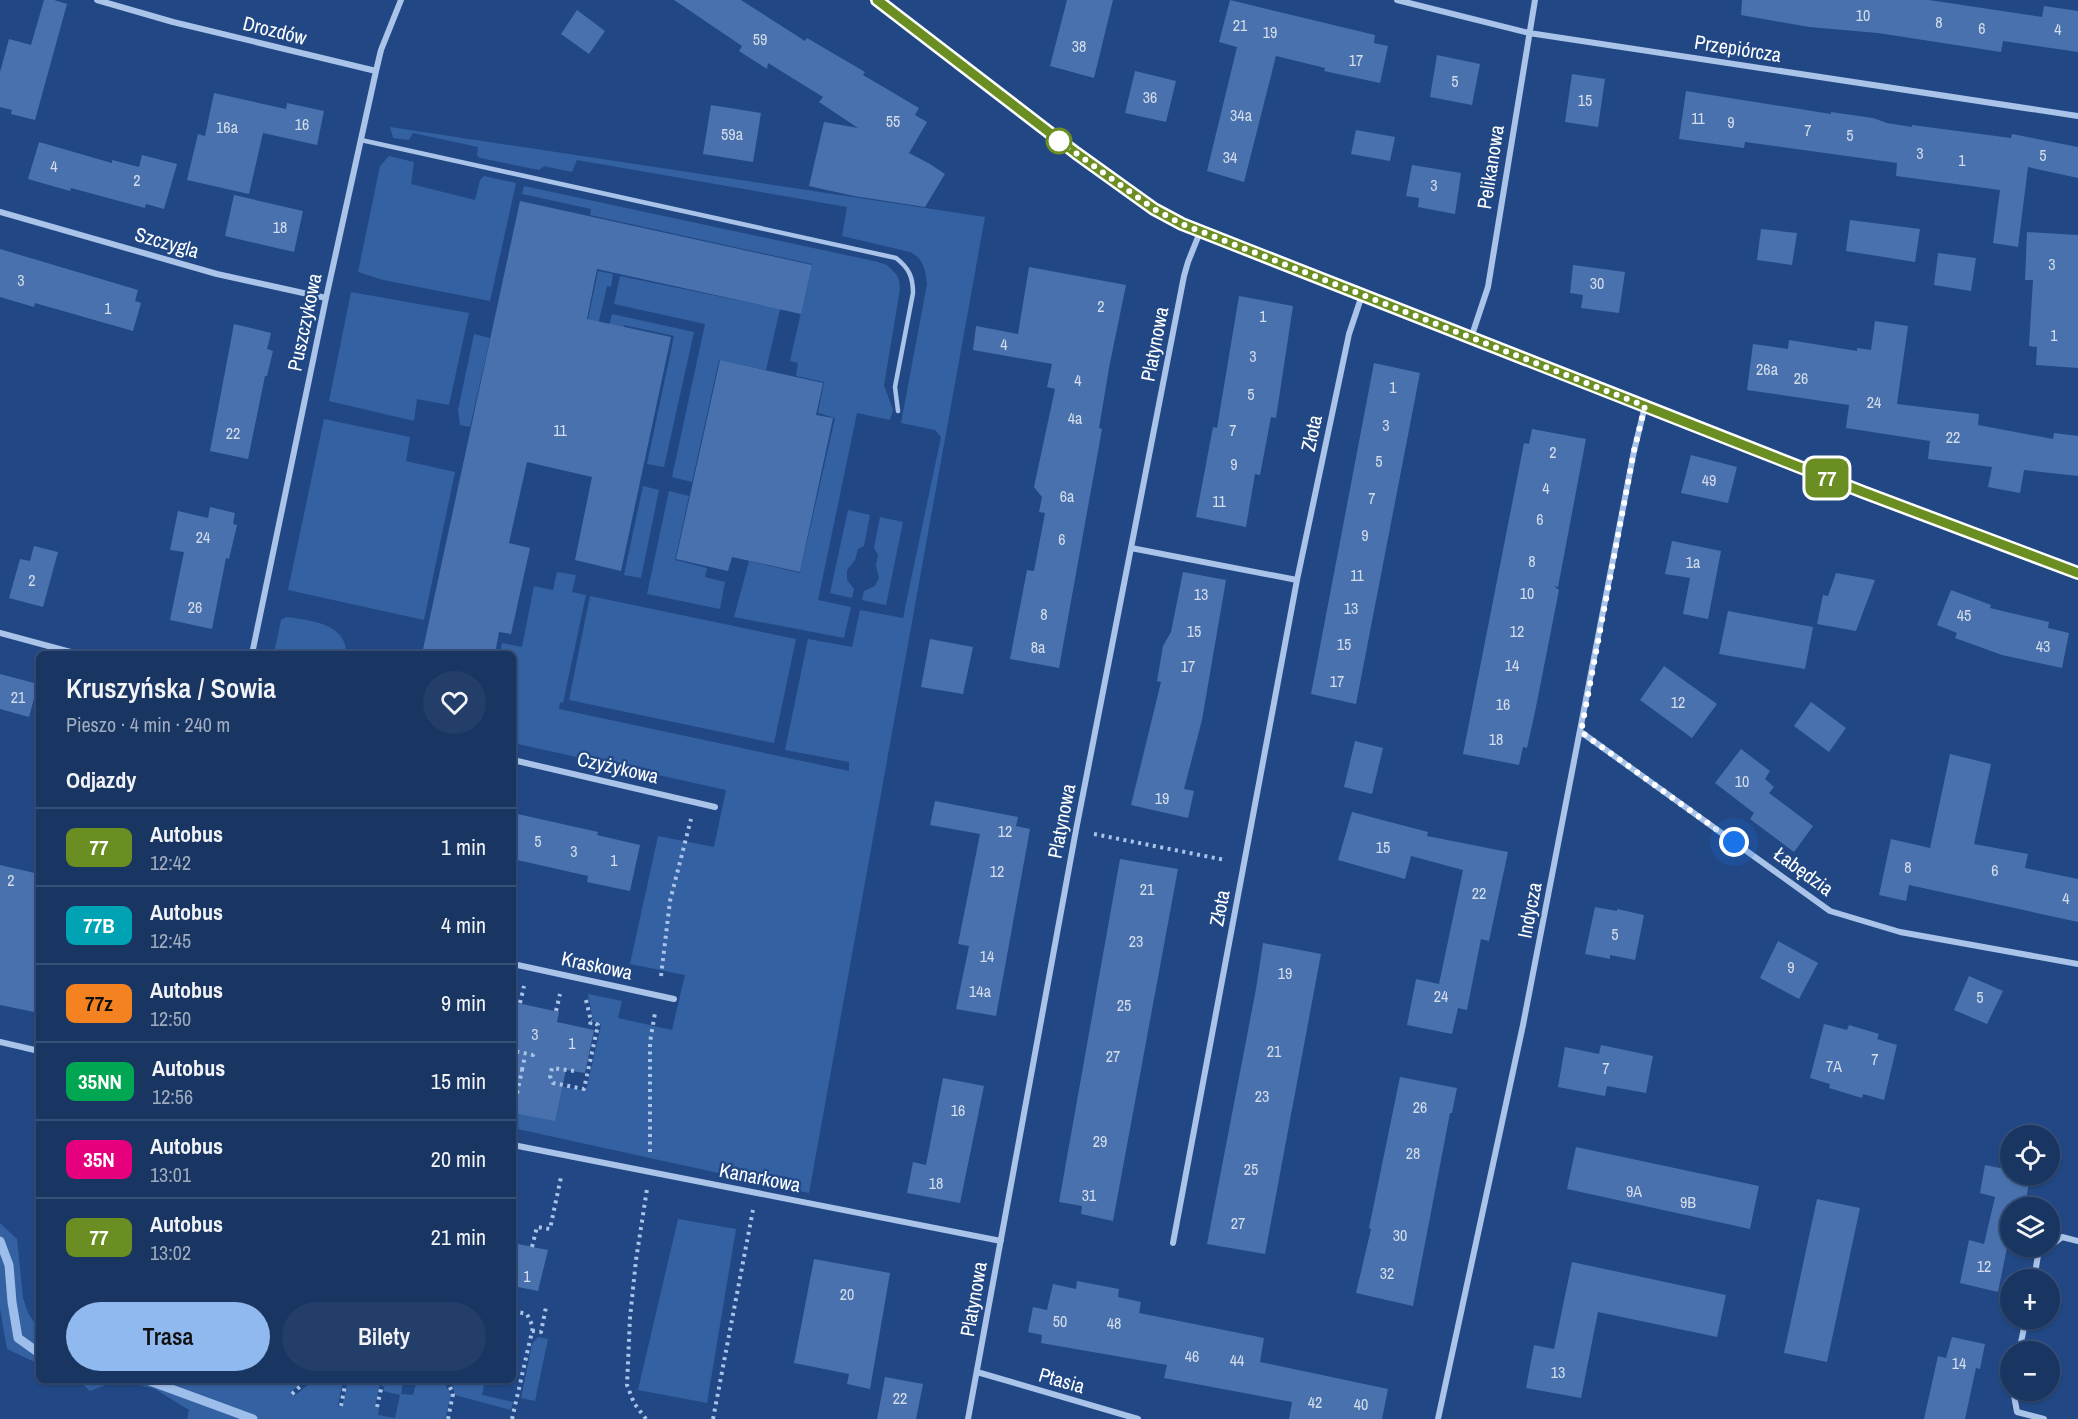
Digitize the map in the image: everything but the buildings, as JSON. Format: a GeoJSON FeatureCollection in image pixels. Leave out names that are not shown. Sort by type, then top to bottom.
{"type":"FeatureCollection","features":[{"type":"Feature","properties":{"kind":"street","name":"Drozdów"},"geometry":{"type":"LineString","coordinates":[[97,0],[173,22],[376,71]]}},
{"type":"Feature","properties":{"kind":"street","name":"Puszczykowa"},"geometry":{"type":"LineString","coordinates":[[253,651],[376,71],[381,50],[401,0]]}},
{"type":"Feature","properties":{"kind":"street"},"geometry":{"type":"LineString","coordinates":[[876,0],[1127,190],[1170,218],[1200,232],[1983,539],[2078,573]]}},
{"type":"Feature","properties":{"kind":"street","name":"Przepiórcza"},"geometry":{"type":"LineString","coordinates":[[1396,0],[1529,33],[2078,116]]}},
{"type":"Feature","properties":{"kind":"street","name":"Pelikanowa"},"geometry":{"type":"LineString","coordinates":[[1471,338],[1488,286],[1535,0]]}},
{"type":"Feature","properties":{"kind":"street","name":"Szczygla"},"geometry":{"type":"LineString","coordinates":[[0,212],[217,274],[326,298]]}},
{"type":"Feature","properties":{"kind":"street","name":"Platynowa"},"geometry":{"type":"LineString","coordinates":[[968,1419],[1076,831],[1184,276],[1200,232]]}},
{"type":"Feature","properties":{"kind":"street","name":"Złota"},"geometry":{"type":"LineString","coordinates":[[1173,1243],[1297,579],[1349,334],[1362,295]]}},
{"type":"Feature","properties":{"kind":"street","name":"Indycza"},"geometry":{"type":"LineString","coordinates":[[1438,1419],[1520,1036],[1634,451],[1645,406]]}},
{"type":"Feature","properties":{"kind":"street"},"geometry":{"type":"LineString","coordinates":[[1131,548],[1297,579]]}},
{"type":"Feature","properties":{"kind":"street"},"geometry":{"type":"LineString","coordinates":[[0,633],[67,651]]}},
{"type":"Feature","properties":{"kind":"street","name":"Łabędzia"},"geometry":{"type":"LineString","coordinates":[[1581,732],[1830,911],[1900,932],[2078,964]]}},
{"type":"Feature","properties":{"kind":"street","name":"Czyżykowa"},"geometry":{"type":"LineString","coordinates":[[516,761],[715,807]]}},
{"type":"Feature","properties":{"kind":"street","name":"Kraskowa"},"geometry":{"type":"LineString","coordinates":[[516,965],[674,999]]}},
{"type":"Feature","properties":{"kind":"street"},"geometry":{"type":"LineString","coordinates":[[0,1042],[36,1050]]}},
{"type":"Feature","properties":{"kind":"street","name":"Kanarkowa"},"geometry":{"type":"LineString","coordinates":[[516,1146],[1001,1241]]}},
{"type":"Feature","properties":{"kind":"street"},"geometry":{"type":"LineString","coordinates":[[2036,1269],[2038,1255],[2062,1237],[2078,1241]]}},
{"type":"Feature","properties":{"kind":"street","name":"Ptasia"},"geometry":{"type":"LineString","coordinates":[[977,1372],[1138,1419]]}},
{"type":"Feature","properties":{"kind":"street"},"geometry":{"type":"LineString","coordinates":[[2015,1401],[2017,1412],[2044,1419]]}},
{"type":"Feature","properties":{"kind":"lane"},"geometry":{"type":"LineString","coordinates":[[361,140],[896,258],[910,272],[913,281],[913,293],[895,387],[898,411]]}},
{"type":"Feature","properties":{"kind":"path"},"geometry":{"type":"LineString","coordinates":[[1076,831],[1244,864]]}},
{"type":"Feature","properties":{"kind":"path"},"geometry":{"type":"LineString","coordinates":[[520,1003],[525,980]]}},
{"type":"Feature","properties":{"kind":"path"},"geometry":{"type":"LineString","coordinates":[[556,1011],[561,988]]}},
{"type":"Feature","properties":{"kind":"path"},"geometry":{"type":"LineString","coordinates":[[585,993],[591,1021],[589,1029]]}},
{"type":"Feature","properties":{"kind":"path"},"geometry":{"type":"LineString","coordinates":[[574,1071],[552,1068],[550,1076],[554,1083],[584,1089],[598,1024],[591,1021]]}},
{"type":"Feature","properties":{"kind":"path"},"geometry":{"type":"LineString","coordinates":[[516,1051],[533,1055],[534,1053]]}},
{"type":"Feature","properties":{"kind":"path"},"geometry":{"type":"LineString","coordinates":[[516,1099],[525,1056]]}},
{"type":"Feature","properties":{"kind":"path"},"geometry":{"type":"LineString","coordinates":[[516,1069],[522,1070]]}},
{"type":"Feature","properties":{"kind":"path"},"geometry":{"type":"LineString","coordinates":[[646,1419],[634,1403],[627,1384],[636,1260],[650,1172]]}},
{"type":"Feature","properties":{"kind":"path"},"geometry":{"type":"LineString","coordinates":[[532,1247],[537,1227],[550,1229],[561,1177]]}},
{"type":"Feature","properties":{"kind":"path"},"geometry":{"type":"LineString","coordinates":[[713,1419],[756,1193]]}},
{"type":"Feature","properties":{"kind":"path"},"geometry":{"type":"LineString","coordinates":[[532,1331],[541,1332],[546,1307]]}},
{"type":"Feature","properties":{"kind":"path"},"geometry":{"type":"LineString","coordinates":[[512,1419],[533,1327],[527,1314],[516,1312]]}},
{"type":"Feature","properties":{"kind":"path"},"geometry":{"type":"LineString","coordinates":[[292,1394],[304,1383]]}},
{"type":"Feature","properties":{"kind":"path"},"geometry":{"type":"LineString","coordinates":[[340,1406],[345,1383]]}},
{"type":"Feature","properties":{"kind":"path"},"geometry":{"type":"LineString","coordinates":[[376,1407],[381,1383]]}},
{"type":"Feature","properties":{"kind":"path"},"geometry":{"type":"LineString","coordinates":[[448,1383],[453,1394],[448,1419]]}},
{"type":"Feature","properties":{"kind":"shaded area"},"geometry":{"type":"Polygon","coordinates":[[[390,127],[985,217],[809,1193],[516,1129],[516,1107],[528,1057],[545,1083],[586,1091],[601,1025],[593,1021],[588,994],[622,1001],[618,1018],[672,1030],[685,975],[630,964],[658,836],[714,847],[726,790],[516,744],[516,651],[501,651],[502,643],[522,647],[534,586],[553,590],[557,572],[576,575],[572,592],[586,595],[563,703],[560,702],[559,709],[849,771],[849,762],[785,750],[808,639],[852,647],[860,610],[903,618],[941,437],[935,430],[901,423],[927,284],[923,265],[910,252],[842,236],[847,207],[577,160],[572,172],[544,166],[539,170],[480,158],[477,155],[478,147],[413,133],[409,140],[393,138],[390,127]]]}},
{"type":"Feature","properties":{"kind":"shaded area"},"geometry":{"type":"Polygon","coordinates":[[[389,156],[414,162],[411,184],[475,200],[480,180],[484,176],[516,183],[490,301],[383,280],[358,272],[380,166],[389,156]]]}},
{"type":"Feature","properties":{"kind":"shaded area"},"geometry":{"type":"Polygon","coordinates":[[[524,186],[874,261],[887,265],[896,274],[900,289],[884,385],[893,410],[890,420],[857,413],[818,600],[851,607],[844,638],[734,617],[749,561],[800,573],[835,418],[818,413],[824,382],[796,376],[798,363],[790,361],[812,264],[590,215],[591,209],[522,194],[524,186]]]}},
{"type":"Feature","properties":{"kind":"shaded area"},"geometry":{"type":"Polygon","coordinates":[[[598,271],[613,274],[611,287],[607,286],[585,382],[577,373],[598,271]]]}},
{"type":"Feature","properties":{"kind":"shaded area"},"geometry":{"type":"Polygon","coordinates":[[[620,276],[780,309],[766,370],[719,360],[692,482],[672,477],[705,324],[614,304],[620,276]]]}},
{"type":"Feature","properties":{"kind":"shaded area"},"geometry":{"type":"Polygon","coordinates":[[[351,292],[469,313],[449,405],[417,399],[414,421],[329,401],[351,292]]]}},
{"type":"Feature","properties":{"kind":"shaded area"},"geometry":{"type":"Polygon","coordinates":[[[612,314],[694,332],[664,467],[647,464],[674,336],[624,325],[603,414],[593,394],[612,314]]]}},
{"type":"Feature","properties":{"kind":"shaded area"},"geometry":{"type":"Polygon","coordinates":[[[474,334],[490,338],[470,427],[460,425],[458,410],[474,334]]]}},
{"type":"Feature","properties":{"kind":"shaded area"},"geometry":{"type":"Polygon","coordinates":[[[324,419],[410,437],[406,461],[455,472],[424,620],[288,590],[324,419]]]}},
{"type":"Feature","properties":{"kind":"shaded area"},"geometry":{"type":"Polygon","coordinates":[[[643,486],[659,490],[641,578],[624,575],[643,486]]]}},
{"type":"Feature","properties":{"kind":"shaded area"},"geometry":{"type":"Polygon","coordinates":[[[669,491],[689,496],[675,560],[707,568],[705,577],[725,582],[720,609],[647,594],[669,491]]]}},
{"type":"Feature","properties":{"kind":"shaded area"},"geometry":{"type":"Polygon","coordinates":[[[848,510],[870,515],[864,546],[858,549],[855,560],[847,570],[847,580],[854,589],[852,598],[830,593],[848,510]]]}},
{"type":"Feature","properties":{"kind":"shaded area"},"geometry":{"type":"Polygon","coordinates":[[[880,517],[903,522],[886,605],[862,600],[864,591],[875,586],[879,578],[876,565],[878,555],[874,548],[880,517]]]}},
{"type":"Feature","properties":{"kind":"shaded area"},"geometry":{"type":"Polygon","coordinates":[[[590,596],[796,639],[774,743],[569,700],[590,596]]]}},
{"type":"Feature","properties":{"kind":"shaded area"},"geometry":{"type":"Polygon","coordinates":[[[287,617],[326,625],[341,636],[346,651],[275,651],[281,620],[287,617]]]}},
{"type":"Feature","properties":{"kind":"shaded area"},"geometry":{"type":"Polygon","coordinates":[[[678,1219],[736,1229],[707,1403],[638,1390],[678,1219]]]}},
{"type":"Feature","properties":{"kind":"shaded area"},"geometry":{"type":"Polygon","coordinates":[[[0,1223],[17,1239],[23,1298],[28,1313],[36,1325],[36,1363],[7,1349],[0,1309],[0,1223]]]}},
{"type":"Feature","properties":{"kind":"shaded area"},"geometry":{"type":"Polygon","coordinates":[[[538,1337],[548,1339],[535,1401],[521,1398],[532,1344],[538,1337]]]}},
{"type":"Feature","properties":{"kind":"shaded area"},"geometry":{"type":"Polygon","coordinates":[[[81,1383],[111,1383],[90,1391],[81,1383]]]}},
{"type":"Feature","properties":{"kind":"shaded area"},"geometry":{"type":"Polygon","coordinates":[[[131,1383],[302,1383],[291,1392],[294,1396],[309,1383],[342,1383],[338,1406],[342,1407],[347,1383],[380,1383],[375,1406],[379,1408],[378,1415],[395,1418],[400,1395],[383,1391],[385,1383],[403,1383],[401,1394],[413,1395],[416,1383],[445,1383],[451,1395],[445,1419],[187,1419],[189,1410],[155,1389],[131,1383]]]}},
{"type":"Feature","properties":{"kind":"shaded area"},"geometry":{"type":"Polygon","coordinates":[[[452,1383],[484,1383],[482,1395],[513,1402],[511,1410],[455,1395],[452,1383]]]}},
{"type":"Feature","properties":{"kind":"waterway"},"geometry":{"type":"LineString","coordinates":[[0,1241],[9,1265],[18,1338],[36,1351]]}},
{"type":"Feature","properties":{"kind":"waterway"},"geometry":{"type":"LineString","coordinates":[[155,1383],[253,1419]]}},
{"type":"Feature","properties":{"kind":"bus line","name":"77"},"geometry":{"type":"LineString","coordinates":[[877,0],[1076,153],[1154,209],[1182,224],[1863,492],[2078,573]]}},
{"type":"Feature","properties":{"kind":"route"},"geometry":{"type":"LineString","coordinates":[[1059,141],[1154,209],[1182,224],[1645,406],[1634,451],[1581,732],[1734,842]]}}]}
